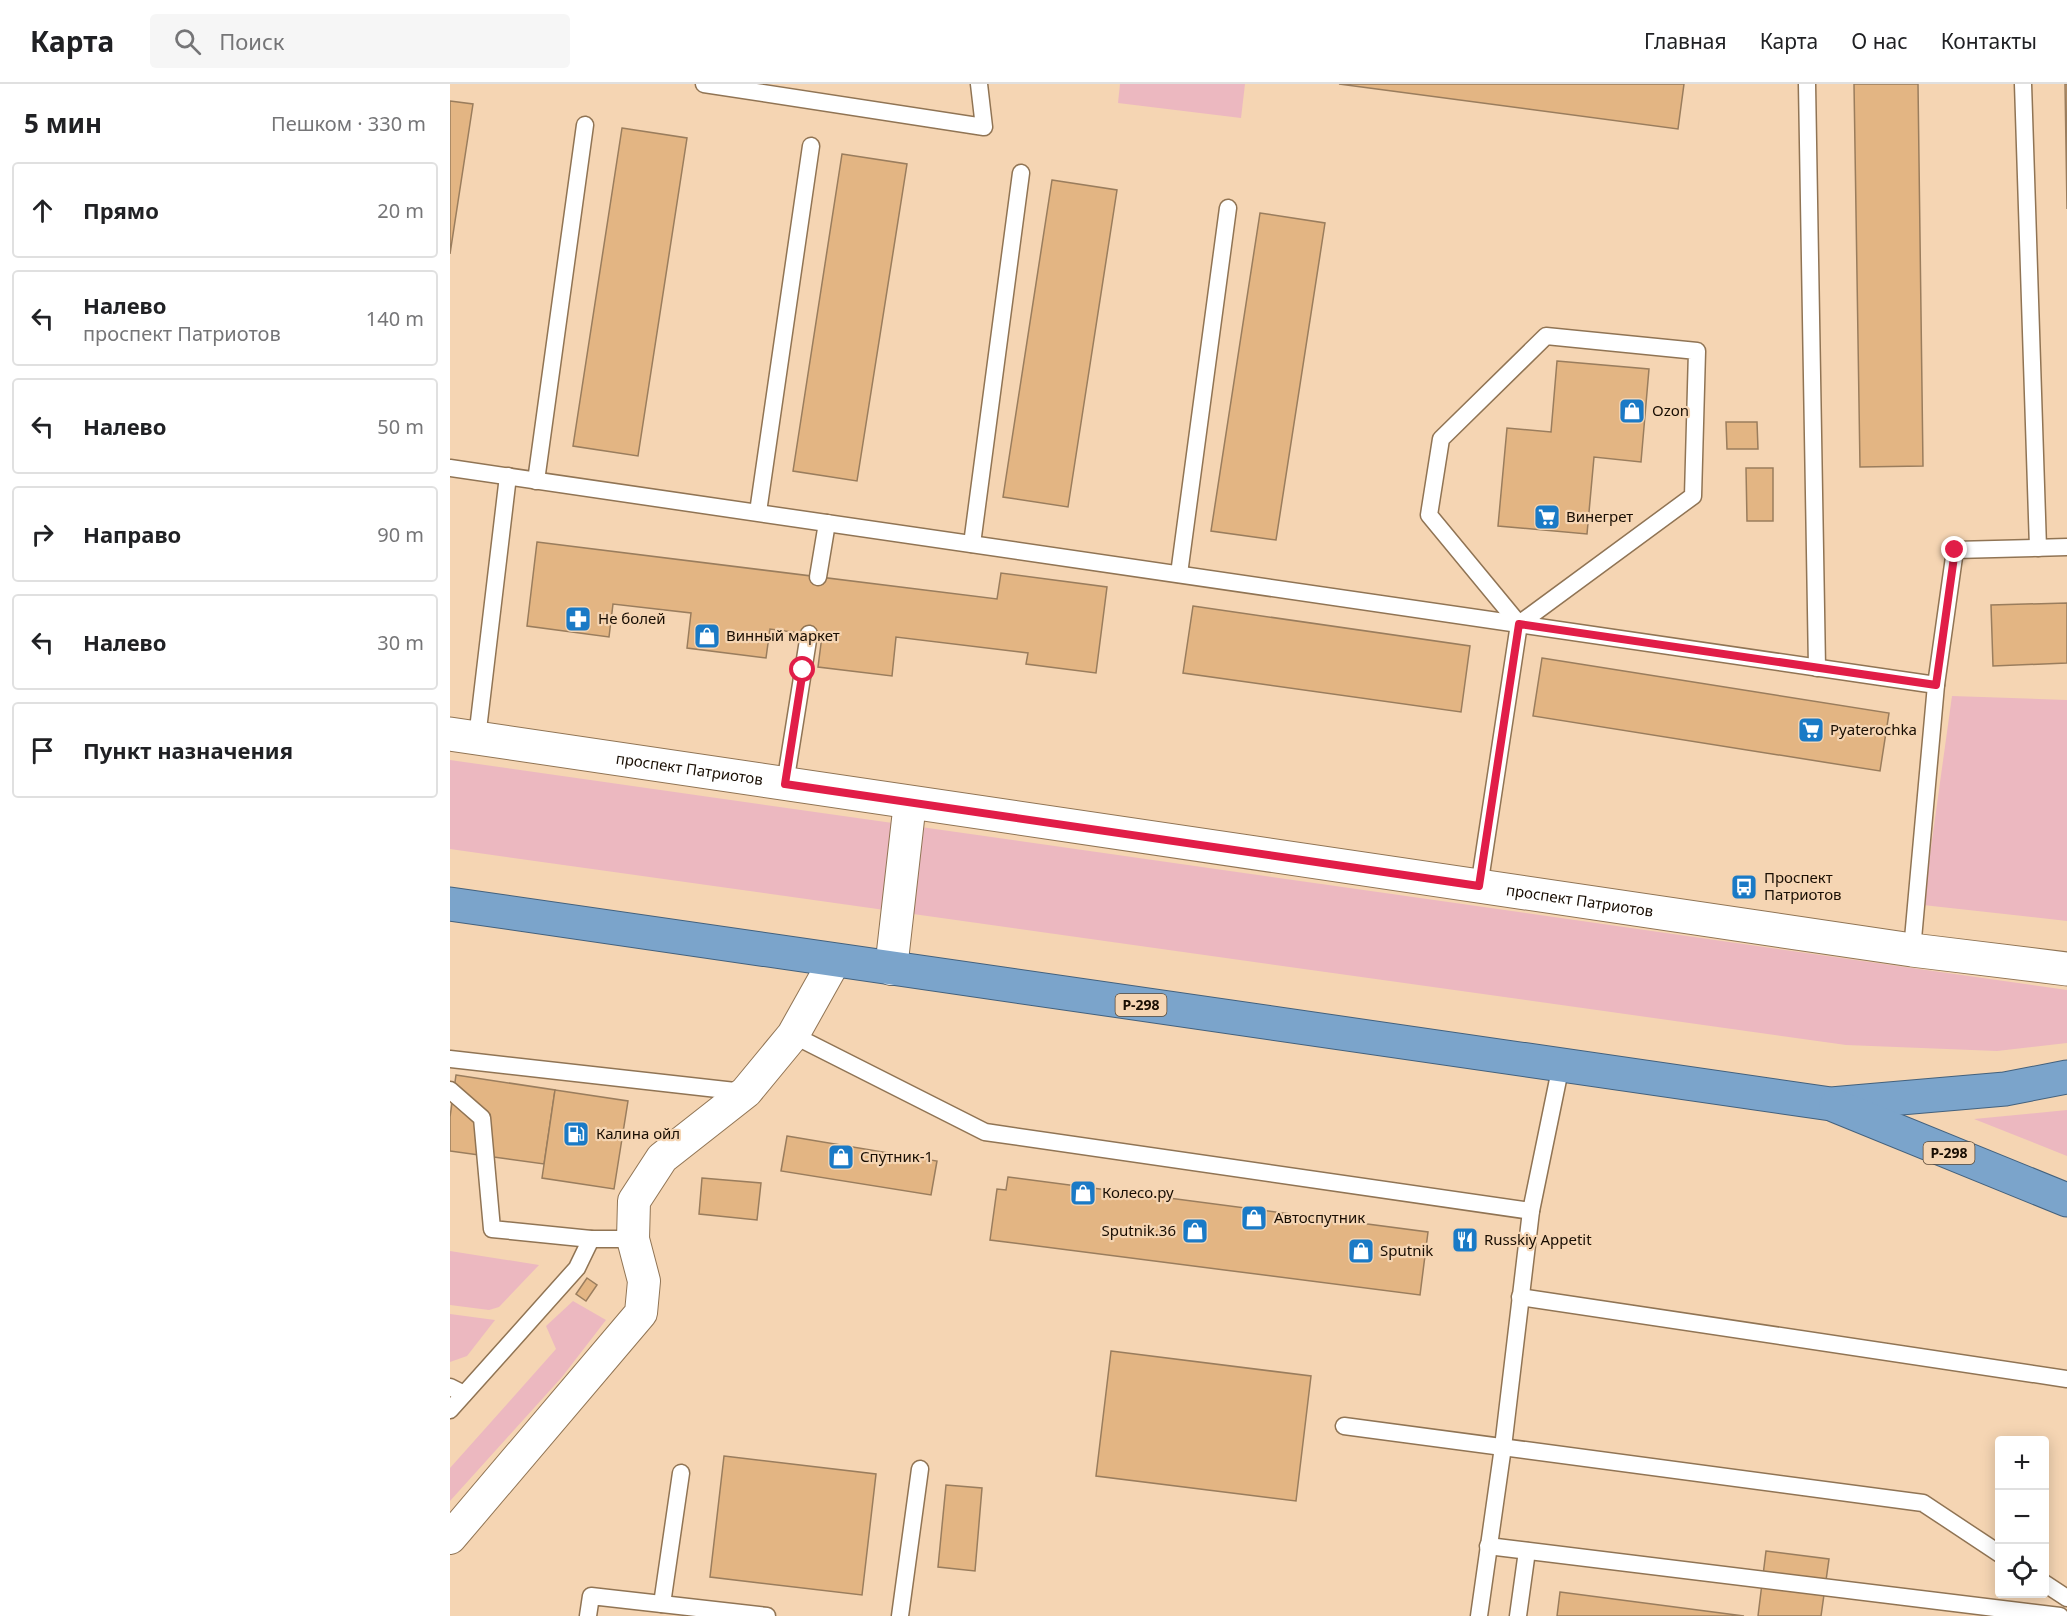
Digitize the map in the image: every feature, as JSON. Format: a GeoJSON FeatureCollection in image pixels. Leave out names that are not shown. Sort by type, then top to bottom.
{"type":"FeatureCollection","features":[{"type":"Feature","properties":{"kind":"highway","name":"Р-298"},"geometry":{"type":"LineString","coordinates":[[450,904],[1831,1104],[2005,1089],[2067,1077]]}},
{"type":"Feature","properties":{"kind":"highway","name":"Р-298"},"geometry":{"type":"LineString","coordinates":[[1831,1104],[2067,1200]]}},
{"type":"Feature","properties":{"kind":"street","name":"проспект Патриотов"},"geometry":{"type":"LineString","coordinates":[[464,736],[1912,950],[2067,969]]}},
{"type":"Feature","properties":{"kind":"street"},"geometry":{"type":"LineString","coordinates":[[891,969],[910,802]]}},
{"type":"Feature","properties":{"kind":"street"},"geometry":{"type":"LineString","coordinates":[[450,1538],[641,1313],[644,1281],[633,1239],[634,1201],[662,1158],[746,1092],[793,1035],[835,960]]}},
{"type":"Feature","properties":{"kind":"lane"},"geometry":{"type":"LineString","coordinates":[[704,84],[984,127],[979,84]]}},
{"type":"Feature","properties":{"kind":"lane"},"geometry":{"type":"LineString","coordinates":[[1808,84],[1817,668]]}},
{"type":"Feature","properties":{"kind":"lane"},"geometry":{"type":"LineString","coordinates":[[2023,84],[2038,548]]}},
{"type":"Feature","properties":{"kind":"lane"},"geometry":{"type":"LineString","coordinates":[[536,480],[585,125]]}},
{"type":"Feature","properties":{"kind":"lane"},"geometry":{"type":"LineString","coordinates":[[758,512],[811,146]]}},
{"type":"Feature","properties":{"kind":"lane"},"geometry":{"type":"LineString","coordinates":[[972,544],[1021,174]]}},
{"type":"Feature","properties":{"kind":"lane"},"geometry":{"type":"LineString","coordinates":[[1179,574],[1228,208]]}},
{"type":"Feature","properties":{"kind":"lane"},"geometry":{"type":"LineString","coordinates":[[1479,886],[1519,624],[1693,496],[1697,351],[1546,336],[1441,439],[1429,515],[1519,624]]}},
{"type":"Feature","properties":{"kind":"lane"},"geometry":{"type":"LineString","coordinates":[[450,468],[1936,685]]}},
{"type":"Feature","properties":{"kind":"lane"},"geometry":{"type":"LineString","coordinates":[[464,736],[508,476]]}},
{"type":"Feature","properties":{"kind":"lane"},"geometry":{"type":"LineString","coordinates":[[818,577],[827,523]]}},
{"type":"Feature","properties":{"kind":"lane"},"geometry":{"type":"LineString","coordinates":[[1912,950],[1936,685],[1955,550],[2067,547]]}},
{"type":"Feature","properties":{"kind":"lane"},"geometry":{"type":"LineString","coordinates":[[785,784],[809,634]]}},
{"type":"Feature","properties":{"kind":"lane"},"geometry":{"type":"LineString","coordinates":[[793,1035],[985,1132],[1531,1211]]}},
{"type":"Feature","properties":{"kind":"lane"},"geometry":{"type":"LineString","coordinates":[[450,1059],[746,1092]]}},
{"type":"Feature","properties":{"kind":"lane"},"geometry":{"type":"LineString","coordinates":[[1479,1616],[1503,1447],[1531,1211],[1560,1065]]}},
{"type":"Feature","properties":{"kind":"lane"},"geometry":{"type":"LineString","coordinates":[[450,1090],[482,1118],[492,1229],[591,1239],[633,1239]]}},
{"type":"Feature","properties":{"kind":"lane"},"geometry":{"type":"LineString","coordinates":[[450,1410],[457,1390],[577,1268],[591,1239]]}},
{"type":"Feature","properties":{"kind":"lane"},"geometry":{"type":"LineString","coordinates":[[1520,1297],[2067,1380]]}},
{"type":"Feature","properties":{"kind":"lane"},"geometry":{"type":"LineString","coordinates":[[1344,1426],[1923,1503],[1995,1551]]}},
{"type":"Feature","properties":{"kind":"lane"},"geometry":{"type":"LineString","coordinates":[[900,1616],[920,1469]]}},
{"type":"Feature","properties":{"kind":"lane"},"geometry":{"type":"LineString","coordinates":[[662,1604],[681,1473]]}},
{"type":"Feature","properties":{"kind":"lane"},"geometry":{"type":"LineString","coordinates":[[1488,1546],[2060,1616]]}},
{"type":"Feature","properties":{"kind":"lane"},"geometry":{"type":"LineString","coordinates":[[1518,1616],[1527,1551]]}},
{"type":"Feature","properties":{"kind":"lane"},"geometry":{"type":"LineString","coordinates":[[2049,1586],[2067,1598]]}},
{"type":"Feature","properties":{"kind":"lane"},"geometry":{"type":"LineString","coordinates":[[588,1616],[591,1596],[767,1616]]}},
{"type":"Feature","properties":{"kind":"shaded area"},"geometry":{"type":"Polygon","coordinates":[[[1120,84],[1245,84],[1241,118],[1118,103],[1120,84]]]}},
{"type":"Feature","properties":{"kind":"shaded area"},"geometry":{"type":"Polygon","coordinates":[[[1952,696],[2067,700],[2067,921],[1923,905],[1952,696]]]}},
{"type":"Feature","properties":{"kind":"shaded area"},"geometry":{"type":"Polygon","coordinates":[[[450,760],[2067,990],[2067,1043],[1997,1051],[1846,1045],[450,849],[450,760]]]}},
{"type":"Feature","properties":{"kind":"shaded area"},"geometry":{"type":"Polygon","coordinates":[[[2067,1110],[2067,1156],[1974,1119],[2067,1110]]]}},
{"type":"Feature","properties":{"kind":"shaded area"},"geometry":{"type":"Polygon","coordinates":[[[450,1251],[539,1265],[499,1307],[489,1310],[450,1305],[450,1251]]]}},
{"type":"Feature","properties":{"kind":"shaded area"},"geometry":{"type":"Polygon","coordinates":[[[573,1301],[606,1320],[562,1377],[450,1501],[450,1468],[556,1349],[546,1326],[573,1301]]]}},
{"type":"Feature","properties":{"kind":"shaded area"},"geometry":{"type":"Polygon","coordinates":[[[450,1314],[495,1320],[467,1356],[450,1362],[450,1314]]]}},
{"type":"Feature","properties":{"kind":"building"},"geometry":{"type":"Polygon","coordinates":[[[1339,84],[1684,84],[1678,129],[1339,84]]]}},
{"type":"Feature","properties":{"kind":"building"},"geometry":{"type":"Polygon","coordinates":[[[1854,84],[1918,84],[1923,466],[1860,467],[1854,84]]]}},
{"type":"Feature","properties":{"kind":"building"},"geometry":{"type":"Polygon","coordinates":[[[2065,84],[2067,84],[2067,209],[2065,84]]]}},
{"type":"Feature","properties":{"kind":"building"},"geometry":{"type":"Polygon","coordinates":[[[450,101],[473,104],[450,254],[450,101]]]}},
{"type":"Feature","properties":{"kind":"building"},"geometry":{"type":"Polygon","coordinates":[[[622,128],[687,138],[638,456],[573,446],[622,128]]]}},
{"type":"Feature","properties":{"kind":"building"},"geometry":{"type":"Polygon","coordinates":[[[842,154],[907,164],[857,481],[793,471],[842,154]]]}},
{"type":"Feature","properties":{"kind":"building"},"geometry":{"type":"Polygon","coordinates":[[[1052,180],[1117,190],[1068,507],[1003,497],[1052,180]]]}},
{"type":"Feature","properties":{"kind":"building"},"geometry":{"type":"Polygon","coordinates":[[[1260,213],[1325,223],[1276,540],[1211,531],[1260,213]]]}},
{"type":"Feature","properties":{"kind":"building"},"geometry":{"type":"Polygon","coordinates":[[[1557,361],[1649,369],[1641,462],[1594,457],[1587,534],[1498,526],[1507,428],[1551,432],[1557,361]]]}},
{"type":"Feature","properties":{"kind":"building"},"geometry":{"type":"Polygon","coordinates":[[[1726,422],[1757,422],[1758,449],[1727,449],[1726,422]]]}},
{"type":"Feature","properties":{"kind":"building"},"geometry":{"type":"Polygon","coordinates":[[[1746,468],[1773,468],[1773,521],[1747,521],[1746,468]]]}},
{"type":"Feature","properties":{"kind":"building"},"geometry":{"type":"Polygon","coordinates":[[[537,542],[997,599],[1001,573],[1107,587],[1096,673],[1026,664],[1028,653],[896,637],[892,676],[818,667],[822,636],[770,629],[766,658],[687,648],[691,613],[613,604],[609,637],[527,626],[537,542]]]}},
{"type":"Feature","properties":{"kind":"building"},"geometry":{"type":"Polygon","coordinates":[[[2067,603],[2067,663],[1993,666],[1991,605],[2067,603]]]}},
{"type":"Feature","properties":{"kind":"building"},"geometry":{"type":"Polygon","coordinates":[[[1193,606],[1470,646],[1461,712],[1183,673],[1193,606]]]}},
{"type":"Feature","properties":{"kind":"building"},"geometry":{"type":"Polygon","coordinates":[[[1542,658],[1889,713],[1880,771],[1533,716],[1542,658]]]}},
{"type":"Feature","properties":{"kind":"building"},"geometry":{"type":"Polygon","coordinates":[[[456,1075],[555,1090],[544,1164],[450,1151],[450,1117],[456,1075]]]}},
{"type":"Feature","properties":{"kind":"building"},"geometry":{"type":"Polygon","coordinates":[[[555,1090],[628,1101],[614,1189],[542,1178],[555,1090]]]}},
{"type":"Feature","properties":{"kind":"building"},"geometry":{"type":"Polygon","coordinates":[[[787,1136],[937,1161],[931,1195],[781,1171],[787,1136]]]}},
{"type":"Feature","properties":{"kind":"building"},"geometry":{"type":"Polygon","coordinates":[[[1008,1177],[1428,1232],[1420,1295],[990,1240],[997,1189],[1006,1190],[1008,1177]]]}},
{"type":"Feature","properties":{"kind":"building"},"geometry":{"type":"Polygon","coordinates":[[[702,1178],[761,1183],[757,1220],[699,1214],[702,1178]]]}},
{"type":"Feature","properties":{"kind":"building"},"geometry":{"type":"Polygon","coordinates":[[[587,1278],[597,1285],[586,1301],[576,1294],[587,1278]]]}},
{"type":"Feature","properties":{"kind":"building"},"geometry":{"type":"Polygon","coordinates":[[[1111,1351],[1311,1376],[1296,1501],[1096,1476],[1111,1351]]]}},
{"type":"Feature","properties":{"kind":"building"},"geometry":{"type":"Polygon","coordinates":[[[724,1456],[876,1474],[862,1595],[710,1577],[724,1456]]]}},
{"type":"Feature","properties":{"kind":"building"},"geometry":{"type":"Polygon","coordinates":[[[946,1485],[982,1488],[975,1571],[938,1567],[946,1485]]]}},
{"type":"Feature","properties":{"kind":"building"},"geometry":{"type":"Polygon","coordinates":[[[1766,1551],[1829,1559],[1821,1616],[1758,1616],[1766,1551]]]}},
{"type":"Feature","properties":{"kind":"building"},"geometry":{"type":"Polygon","coordinates":[[[1560,1592],[1744,1616],[1557,1616],[1560,1592]]]}},
{"type":"Feature","properties":{"kind":"place","name":"Ozon"},"geometry":{"type":"Point","coordinates":[1632,411]}},
{"type":"Feature","properties":{"kind":"place","name":"Винегрет"},"geometry":{"type":"Point","coordinates":[1547,517]}},
{"type":"Feature","properties":{"kind":"place","name":"Не болей"},"geometry":{"type":"Point","coordinates":[578,619]}},
{"type":"Feature","properties":{"kind":"place","name":"Винный маркет"},"geometry":{"type":"Point","coordinates":[707,636]}},
{"type":"Feature","properties":{"kind":"place","name":"Pyaterochka"},"geometry":{"type":"Point","coordinates":[1811,730]}},
{"type":"Feature","properties":{"kind":"place","name":"Проспект Патриотов"},"geometry":{"type":"Point","coordinates":[1744,887]}},
{"type":"Feature","properties":{"kind":"place","name":"Калина ойл"},"geometry":{"type":"Point","coordinates":[576,1134]}},
{"type":"Feature","properties":{"kind":"place","name":"Спутник-1"},"geometry":{"type":"Point","coordinates":[841,1157]}},
{"type":"Feature","properties":{"kind":"place","name":"Колесо.ру"},"geometry":{"type":"Point","coordinates":[1083,1193]}},
{"type":"Feature","properties":{"kind":"place","name":"Автоспутник"},"geometry":{"type":"Point","coordinates":[1254,1218]}},
{"type":"Feature","properties":{"kind":"place","name":"Sputnik.36"},"geometry":{"type":"Point","coordinates":[1195,1231]}},
{"type":"Feature","properties":{"kind":"place","name":"Russkiy Appetit"},"geometry":{"type":"Point","coordinates":[1465,1240]}},
{"type":"Feature","properties":{"kind":"place","name":"Sputnik"},"geometry":{"type":"Point","coordinates":[1361,1251]}},
{"type":"Feature","properties":{"kind":"route"},"geometry":{"type":"LineString","coordinates":[[803,670],[785,784],[1479,886],[1519,624],[1936,685],[1955,550]]}}]}
